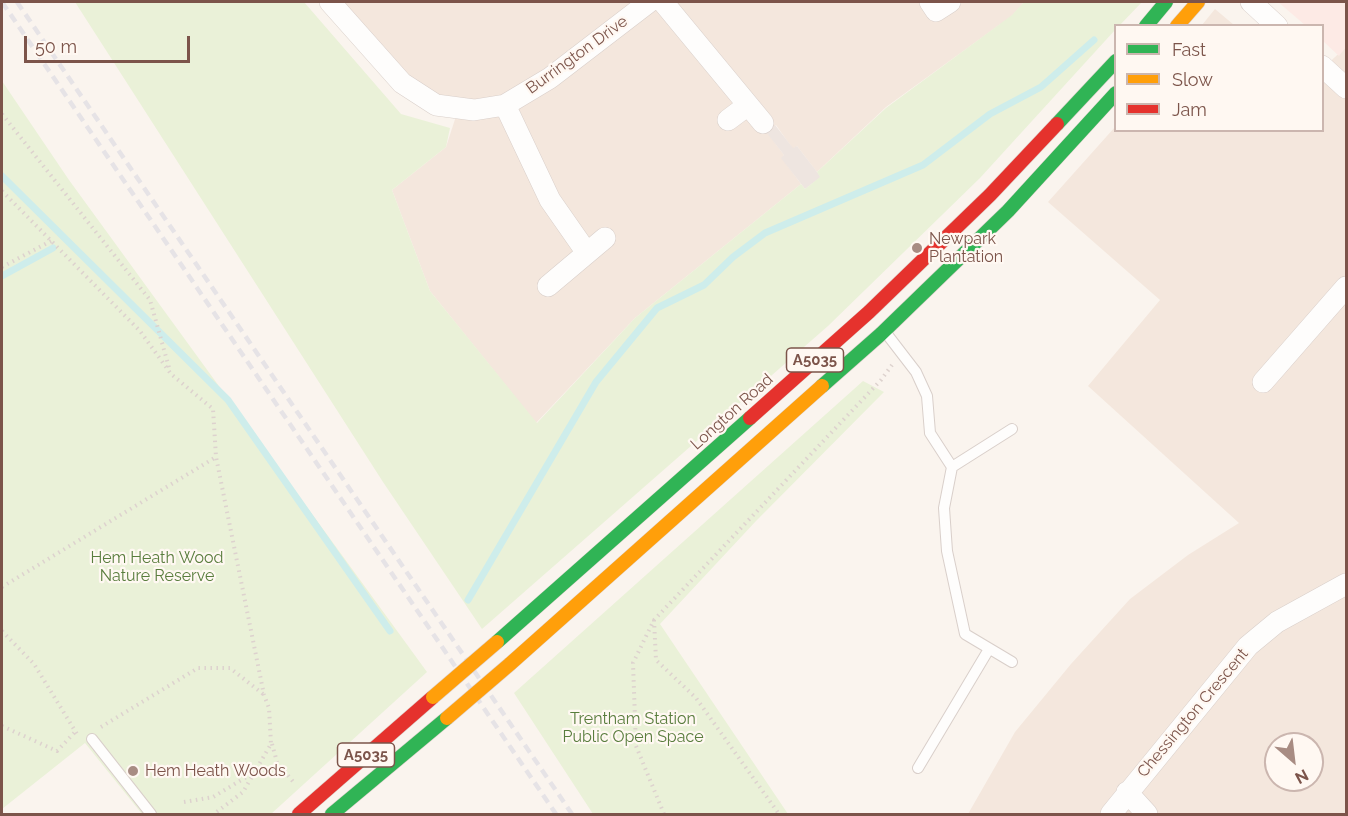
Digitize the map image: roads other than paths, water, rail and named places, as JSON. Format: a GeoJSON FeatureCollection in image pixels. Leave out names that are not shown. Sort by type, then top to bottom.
{"type":"FeatureCollection","features":[{"type":"Feature","properties":{"kind":"main road"},"geometry":{"type":"LineString","coordinates":[[1148,24],[1166,2]]}},
{"type":"Feature","properties":{"kind":"main road"},"geometry":{"type":"LineString","coordinates":[[1179,24],[1198,2]]}},
{"type":"Feature","properties":{"kind":"main road","name":"Longton Road"},"geometry":{"type":"LineString","coordinates":[[300,814],[869,312],[990,195],[1114,63]]}},
{"type":"Feature","properties":{"kind":"main road"},"geometry":{"type":"LineString","coordinates":[[1101,77],[1114,90]]}},
{"type":"Feature","properties":{"kind":"main road","name":"A5035"},"geometry":{"type":"LineString","coordinates":[[332,814],[510,664],[884,330],[1008,211],[1114,94]]}},
{"type":"Feature","properties":{"kind":"street","name":"Burrington Drive"},"geometry":{"type":"LineString","coordinates":[[330,2],[402,83],[436,105],[474,110],[505,105],[550,78],[649,2]]}},
{"type":"Feature","properties":{"kind":"street"},"geometry":{"type":"LineString","coordinates":[[663,2],[763,123]]}},
{"type":"Feature","properties":{"kind":"street"},"geometry":{"type":"LineString","coordinates":[[1251,2],[1275,24]]}},
{"type":"Feature","properties":{"kind":"street"},"geometry":{"type":"LineString","coordinates":[[1324,67],[1347,88]]}},
{"type":"Feature","properties":{"kind":"street"},"geometry":{"type":"LineString","coordinates":[[505,105],[550,200],[587,253]]}},
{"type":"Feature","properties":{"kind":"street"},"geometry":{"type":"LineString","coordinates":[[728,120],[748,105]]}},
{"type":"Feature","properties":{"kind":"street"},"geometry":{"type":"LineString","coordinates":[[548,286],[605,238]]}},
{"type":"Feature","properties":{"kind":"street"},"geometry":{"type":"LineString","coordinates":[[1263,382],[1347,287]]}},
{"type":"Feature","properties":{"kind":"street","name":"Chessington Crescent"},"geometry":{"type":"LineString","coordinates":[[1111,814],[1248,646],[1277,622],[1347,584]]}},
{"type":"Feature","properties":{"kind":"street"},"geometry":{"type":"LineString","coordinates":[[1127,792],[1147,814]]}},
{"type":"Feature","properties":{"kind":"lane"},"geometry":{"type":"LineString","coordinates":[[869,312],[916,372],[927,396],[930,433],[952,467],[944,508],[950,575],[965,634],[1012,662]]}},
{"type":"Feature","properties":{"kind":"lane"},"geometry":{"type":"LineString","coordinates":[[952,467],[1012,429]]}},
{"type":"Feature","properties":{"kind":"lane"},"geometry":{"type":"LineString","coordinates":[[918,768],[989,649]]}},
{"type":"Feature","properties":{"kind":"lane"},"geometry":{"type":"LineString","coordinates":[[89,736],[151,814]]}},
{"type":"Feature","properties":{"kind":"waterway"},"geometry":{"type":"LineString","coordinates":[[468,600],[596,382],[657,308],[704,285],[733,257],[765,233],[923,165],[990,114],[1041,87],[1094,40]]}},
{"type":"Feature","properties":{"kind":"waterway"},"geometry":{"type":"LineString","coordinates":[[2,176],[228,400],[390,631]]}},
{"type":"Feature","properties":{"kind":"waterway"},"geometry":{"type":"LineString","coordinates":[[2,276],[53,248]]}},
{"type":"Feature","properties":{"kind":"railway"},"geometry":{"type":"LineString","coordinates":[[2,2],[556,814]]}},
{"type":"Feature","properties":{"kind":"railway"},"geometry":{"type":"LineString","coordinates":[[17,2],[572,814]]}},
{"type":"Feature","properties":{"kind":"place","name":"Newpark Plantation"},"geometry":{"type":"Point","coordinates":[917,248]}},
{"type":"Feature","properties":{"kind":"place","name":"Hem Heath Woods"},"geometry":{"type":"Point","coordinates":[133,771]}},
{"type":"Feature","properties":{"kind":"park label","name":"Hem Heath Wood Nature Reserve"},"geometry":{"type":"Point","coordinates":[157,567]}},
{"type":"Feature","properties":{"kind":"park label","name":"Trentham Station Public Open Space"},"geometry":{"type":"Point","coordinates":[633,728]}}]}
